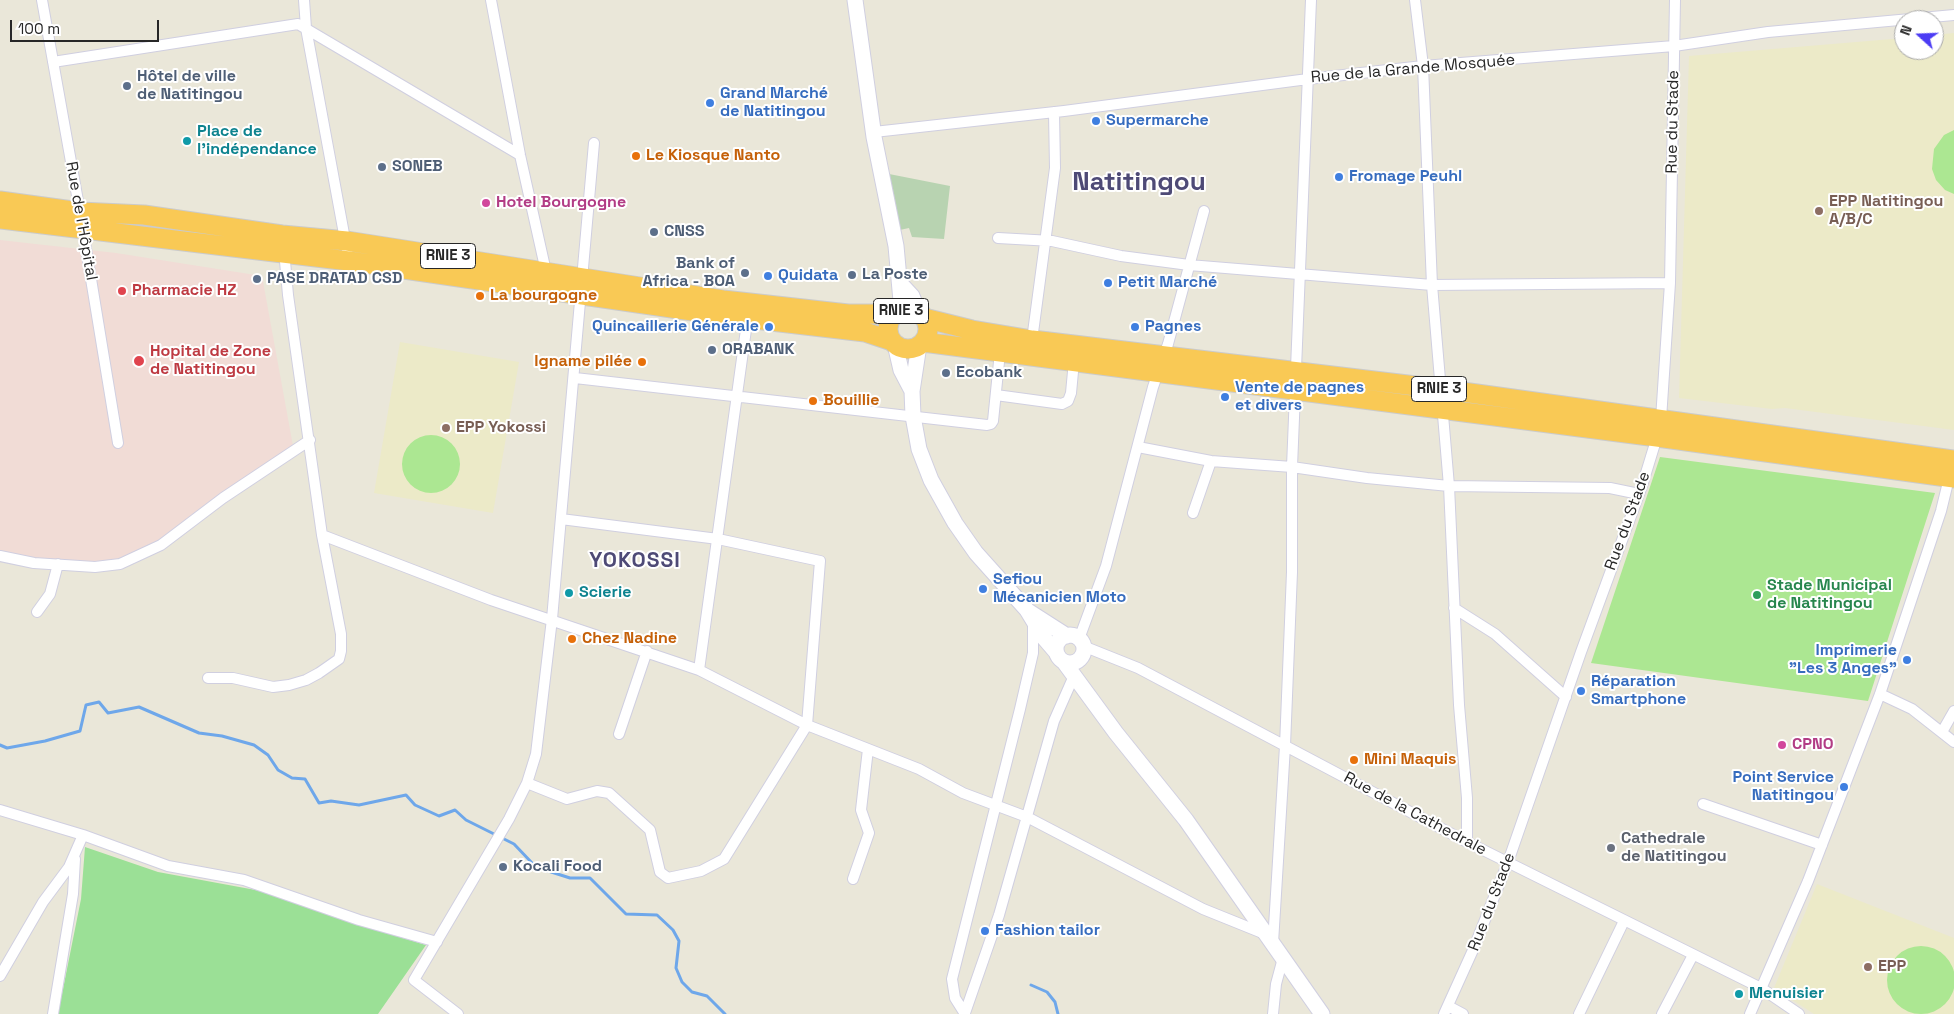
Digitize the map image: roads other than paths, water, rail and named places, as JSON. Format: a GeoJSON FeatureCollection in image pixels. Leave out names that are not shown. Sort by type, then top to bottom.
{"type":"FeatureCollection","features":[{"type":"Feature","properties":{"kind":"highway","name":"RNIE 3"},"geometry":{"type":"LineString","coordinates":[[0,201],[82,220],[284,254],[548,280]]}},
{"type":"Feature","properties":{"kind":"highway","name":"RNIE 3"},"geometry":{"type":"LineString","coordinates":[[0,219],[82,220],[144,215],[347,241],[548,280],[748,310],[865,332],[904,349],[921,343],[1074,361],[1162,364]]}},
{"type":"Feature","properties":{"kind":"highway","name":"RNIE 3"},"geometry":{"type":"LineString","coordinates":[[748,310],[896,314],[907,309],[972,330],[1162,364],[1297,382],[1443,410],[1659,428]]}},
{"type":"Feature","properties":{"kind":"highway","name":"RNIE 3"},"geometry":{"type":"LineString","coordinates":[[893,343],[888,330],[888,324],[896,314]]}},
{"type":"Feature","properties":{"kind":"highway","name":"RNIE 3"},"geometry":{"type":"LineString","coordinates":[[921,315],[927,327],[921,343]]}},
{"type":"Feature","properties":{"kind":"highway","name":"RNIE 3"},"geometry":{"type":"LineString","coordinates":[[1297,382],[1441,389],[1659,428],[1952,469]]}},
{"type":"Feature","properties":{"kind":"street","name":"Rue de l'Hôpital"},"geometry":{"type":"LineString","coordinates":[[42,0],[82,220],[118,444]]}},
{"type":"Feature","properties":{"kind":"street"},"geometry":{"type":"LineString","coordinates":[[304,0],[306,28],[347,241],[349,261]]}},
{"type":"Feature","properties":{"kind":"street"},"geometry":{"type":"LineString","coordinates":[[491,0],[520,155],[548,280]]}},
{"type":"Feature","properties":{"kind":"street"},"geometry":{"type":"LineString","coordinates":[[854,0],[874,132],[896,246],[901,301],[896,314]]}},
{"type":"Feature","properties":{"kind":"street"},"geometry":{"type":"LineString","coordinates":[[1270,939],[1280,846],[1285,746],[1292,572],[1292,467],[1297,382],[1311,0]]}},
{"type":"Feature","properties":{"kind":"street"},"geometry":{"type":"LineString","coordinates":[[1415,0],[1423,66],[1432,284],[1449,486],[1454,608],[1466,780],[1467,842]]}},
{"type":"Feature","properties":{"kind":"street","name":"Rue du Stade"},"geometry":{"type":"LineString","coordinates":[[1446,1010],[1474,950],[1508,862],[1639,494],[1659,428],[1670,283],[1675,0]]}},
{"type":"Feature","properties":{"kind":"street","name":"Rue de la Grande Mosquée"},"geometry":{"type":"LineString","coordinates":[[874,132],[1054,112],[1423,66],[1674,46],[1768,32],[1954,14]]}},
{"type":"Feature","properties":{"kind":"street"},"geometry":{"type":"LineString","coordinates":[[53,62],[292,23],[306,28],[520,155]]}},
{"type":"Feature","properties":{"kind":"street"},"geometry":{"type":"LineString","coordinates":[[1032,340],[1055,168],[1054,112]]}},
{"type":"Feature","properties":{"kind":"street"},"geometry":{"type":"LineString","coordinates":[[458,1014],[414,980],[509,819],[527,783],[538,742],[575,378],[594,143]]}},
{"type":"Feature","properties":{"kind":"street"},"geometry":{"type":"LineString","coordinates":[[1076,640],[1106,566],[1204,211]]}},
{"type":"Feature","properties":{"kind":"street"},"geometry":{"type":"LineString","coordinates":[[208,678],[233,678],[273,687],[306,680],[339,659],[341,634],[322,535],[288,296],[282,234]]}},
{"type":"Feature","properties":{"kind":"street"},"geometry":{"type":"LineString","coordinates":[[998,238],[1072,244],[1121,256],[1189,264],[1432,284],[1670,283]]}},
{"type":"Feature","properties":{"kind":"street"},"geometry":{"type":"LineString","coordinates":[[900,282],[912,296],[921,315]]}},
{"type":"Feature","properties":{"kind":"street"},"geometry":{"type":"LineString","coordinates":[[699,670],[748,310]]}},
{"type":"Feature","properties":{"kind":"street"},"geometry":{"type":"LineString","coordinates":[[893,343],[901,370],[912,392]]}},
{"type":"Feature","properties":{"kind":"street"},"geometry":{"type":"LineString","coordinates":[[921,343],[912,392],[913,416],[920,455],[940,498],[986,566],[1030,615],[1074,678],[1186,820],[1322,1014]]}},
{"type":"Feature","properties":{"kind":"street"},"geometry":{"type":"LineString","coordinates":[[575,378],[736,395],[846,410],[991,424],[1000,352]]}},
{"type":"Feature","properties":{"kind":"street"},"geometry":{"type":"LineString","coordinates":[[996,395],[1062,404],[1068,401],[1071,393],[1074,361]]}},
{"type":"Feature","properties":{"kind":"street"},"geometry":{"type":"LineString","coordinates":[[0,556],[34,563],[112,566],[148,552],[310,440]]}},
{"type":"Feature","properties":{"kind":"street"},"geometry":{"type":"LineString","coordinates":[[1138,447],[1210,461],[1292,467],[1367,478],[1449,486],[1610,488],[1639,494]]}},
{"type":"Feature","properties":{"kind":"street"},"geometry":{"type":"LineString","coordinates":[[1193,513],[1210,461]]}},
{"type":"Feature","properties":{"kind":"street"},"geometry":{"type":"LineString","coordinates":[[1750,1014],[1822,845],[1880,694],[1941,512],[1952,469]]}},
{"type":"Feature","properties":{"kind":"street"},"geometry":{"type":"LineString","coordinates":[[527,783],[567,799],[597,791],[609,792],[650,830],[660,872],[668,878],[701,871],[724,859],[807,725],[820,561],[718,539],[561,519]]}},
{"type":"Feature","properties":{"kind":"street"},"geometry":{"type":"LineString","coordinates":[[322,535],[491,600],[699,670],[807,725],[919,770],[963,793],[1027,817],[1188,901],[1270,939]]}},
{"type":"Feature","properties":{"kind":"street"},"geometry":{"type":"LineString","coordinates":[[0,563],[11,558]]}},
{"type":"Feature","properties":{"kind":"street"},"geometry":{"type":"LineString","coordinates":[[36,612],[50,594],[58,564]]}},
{"type":"Feature","properties":{"kind":"street"},"geometry":{"type":"LineString","coordinates":[[1454,608],[1495,634],[1566,696]]}},
{"type":"Feature","properties":{"kind":"street"},"geometry":{"type":"LineString","coordinates":[[1030,615],[1076,640],[1083,652],[1076,662],[1060,657]]}},
{"type":"Feature","properties":{"kind":"street"},"geometry":{"type":"LineString","coordinates":[[965,1014],[955,998],[952,979],[998,805],[1033,653],[1034,631],[1030,615]]}},
{"type":"Feature","properties":{"kind":"street"},"geometry":{"type":"LineString","coordinates":[[1060,657],[1060,640],[1076,640]]}},
{"type":"Feature","properties":{"kind":"street","name":"Rue de la Cathedrale"},"geometry":{"type":"LineString","coordinates":[[1076,640],[1138,668],[1467,842],[1761,988],[1799,1014]]}},
{"type":"Feature","properties":{"kind":"street"},"geometry":{"type":"LineString","coordinates":[[619,734],[647,651]]}},
{"type":"Feature","properties":{"kind":"street"},"geometry":{"type":"LineString","coordinates":[[965,1014],[1000,915],[1054,721],[1074,678]]}},
{"type":"Feature","properties":{"kind":"street"},"geometry":{"type":"LineString","coordinates":[[1880,694],[1912,709],[1954,742]]}},
{"type":"Feature","properties":{"kind":"street"},"geometry":{"type":"LineString","coordinates":[[1942,732],[1954,711]]}},
{"type":"Feature","properties":{"kind":"street"},"geometry":{"type":"LineString","coordinates":[[853,879],[869,833],[861,810],[868,749]]}},
{"type":"Feature","properties":{"kind":"street"},"geometry":{"type":"LineString","coordinates":[[1702,804],[1822,845]]}},
{"type":"Feature","properties":{"kind":"street"},"geometry":{"type":"LineString","coordinates":[[0,810],[83,835],[168,866],[244,880],[359,920],[437,942]]}},
{"type":"Feature","properties":{"kind":"street"},"geometry":{"type":"LineString","coordinates":[[0,976],[29,925],[74,856],[83,835]]}},
{"type":"Feature","properties":{"kind":"street"},"geometry":{"type":"LineString","coordinates":[[53,1014],[73,894],[74,856]]}},
{"type":"Feature","properties":{"kind":"street"},"geometry":{"type":"LineString","coordinates":[[1579,1014],[1624,921]]}},
{"type":"Feature","properties":{"kind":"street"},"geometry":{"type":"LineString","coordinates":[[1662,1014],[1693,955]]}},
{"type":"Feature","properties":{"kind":"street"},"geometry":{"type":"LineString","coordinates":[[1273,1014],[1276,984],[1282,958]]}},
{"type":"Feature","properties":{"kind":"street"},"geometry":{"type":"LineString","coordinates":[[1446,1010],[1463,1014]]}},
{"type":"Feature","properties":{"kind":"waterway"},"geometry":{"type":"LineString","coordinates":[[0,745],[7,748],[45,741],[80,731],[86,705],[99,702],[108,713],[139,707],[199,733],[222,736],[254,745],[268,755],[278,770],[292,778],[305,779],[319,803],[331,801],[359,805],[406,795],[415,805],[439,816],[455,810],[466,820],[514,844],[533,864],[570,878],[590,878],[626,914],[657,915],[673,930],[679,941],[676,968],[682,982],[692,992],[707,996],[725,1014]]}},
{"type":"Feature","properties":{"kind":"waterway"},"geometry":{"type":"LineString","coordinates":[[1031,985],[1047,992],[1055,1002],[1058,1014]]}},
{"type":"Feature","properties":{"kind":"place","name":"Hôtel de ville de Natitingou"},"geometry":{"type":"Point","coordinates":[127,86]}},
{"type":"Feature","properties":{"kind":"place","name":"Grand Marché de Natitingou"},"geometry":{"type":"Point","coordinates":[710,103]}},
{"type":"Feature","properties":{"kind":"place","name":"Supermarche"},"geometry":{"type":"Point","coordinates":[1096,121]}},
{"type":"Feature","properties":{"kind":"place","name":"Place de l'indépendance"},"geometry":{"type":"Point","coordinates":[187,141]}},
{"type":"Feature","properties":{"kind":"place","name":"Le Kiosque Nanto"},"geometry":{"type":"Point","coordinates":[636,156]}},
{"type":"Feature","properties":{"kind":"place","name":"SONEB"},"geometry":{"type":"Point","coordinates":[382,167]}},
{"type":"Feature","properties":{"kind":"place","name":"Fromage Peuhl"},"geometry":{"type":"Point","coordinates":[1339,177]}},
{"type":"Feature","properties":{"kind":"place","name":"Hotel Bourgogne"},"geometry":{"type":"Point","coordinates":[486,203]}},
{"type":"Feature","properties":{"kind":"place","name":"EPP Natitingou A/B/C"},"geometry":{"type":"Point","coordinates":[1819,211]}},
{"type":"Feature","properties":{"kind":"place","name":"CNSS"},"geometry":{"type":"Point","coordinates":[654,232]}},
{"type":"Feature","properties":{"kind":"place","name":"Bank of Africa - BOA"},"geometry":{"type":"Point","coordinates":[745,273]}},
{"type":"Feature","properties":{"kind":"place","name":"La Poste"},"geometry":{"type":"Point","coordinates":[852,275]}},
{"type":"Feature","properties":{"kind":"place","name":"Quidata"},"geometry":{"type":"Point","coordinates":[768,276]}},
{"type":"Feature","properties":{"kind":"place","name":"PASE DRATAD CSD"},"geometry":{"type":"Point","coordinates":[257,279]}},
{"type":"Feature","properties":{"kind":"place","name":"Petit Marché"},"geometry":{"type":"Point","coordinates":[1108,283]}},
{"type":"Feature","properties":{"kind":"place","name":"Pharmacie HZ"},"geometry":{"type":"Point","coordinates":[122,291]}},
{"type":"Feature","properties":{"kind":"place","name":"La bourgogne"},"geometry":{"type":"Point","coordinates":[480,296]}},
{"type":"Feature","properties":{"kind":"place","name":"Quincaillerie Générale"},"geometry":{"type":"Point","coordinates":[769,327]}},
{"type":"Feature","properties":{"kind":"place","name":"Pagnes"},"geometry":{"type":"Point","coordinates":[1135,327]}},
{"type":"Feature","properties":{"kind":"place","name":"ORABANK"},"geometry":{"type":"Point","coordinates":[712,350]}},
{"type":"Feature","properties":{"kind":"place","name":"Hopital de Zone de Natitingou"},"geometry":{"type":"Point","coordinates":[139,361]}},
{"type":"Feature","properties":{"kind":"place","name":"Igname pilée"},"geometry":{"type":"Point","coordinates":[642,362]}},
{"type":"Feature","properties":{"kind":"place","name":"Ecobank"},"geometry":{"type":"Point","coordinates":[946,373]}},
{"type":"Feature","properties":{"kind":"place","name":"Vente de pagnes et divers"},"geometry":{"type":"Point","coordinates":[1225,397]}},
{"type":"Feature","properties":{"kind":"place","name":"Bouillie"},"geometry":{"type":"Point","coordinates":[813,401]}},
{"type":"Feature","properties":{"kind":"place","name":"EPP Yokossi"},"geometry":{"type":"Point","coordinates":[446,428]}},
{"type":"Feature","properties":{"kind":"place","name":"Sefiou Mécanicien Moto"},"geometry":{"type":"Point","coordinates":[983,589]}},
{"type":"Feature","properties":{"kind":"place","name":"Scierie"},"geometry":{"type":"Point","coordinates":[569,593]}},
{"type":"Feature","properties":{"kind":"place","name":"Stade Municipal de Natitingou"},"geometry":{"type":"Point","coordinates":[1757,595]}},
{"type":"Feature","properties":{"kind":"place","name":"Chez Nadine"},"geometry":{"type":"Point","coordinates":[572,639]}},
{"type":"Feature","properties":{"kind":"place","name":"Imprimerie \"Les 3 Anges\""},"geometry":{"type":"Point","coordinates":[1907,660]}},
{"type":"Feature","properties":{"kind":"place","name":"Réparation Smartphone"},"geometry":{"type":"Point","coordinates":[1581,691]}},
{"type":"Feature","properties":{"kind":"place","name":"CPNO"},"geometry":{"type":"Point","coordinates":[1782,745]}},
{"type":"Feature","properties":{"kind":"place","name":"Mini Maquis"},"geometry":{"type":"Point","coordinates":[1354,760]}},
{"type":"Feature","properties":{"kind":"place","name":"Point Service Natitingou"},"geometry":{"type":"Point","coordinates":[1844,787]}},
{"type":"Feature","properties":{"kind":"place","name":"Cathedrale de Natitingou"},"geometry":{"type":"Point","coordinates":[1611,848]}},
{"type":"Feature","properties":{"kind":"place","name":"Kocali Food"},"geometry":{"type":"Point","coordinates":[503,867]}},
{"type":"Feature","properties":{"kind":"place","name":"Fashion tailor"},"geometry":{"type":"Point","coordinates":[985,931]}},
{"type":"Feature","properties":{"kind":"place","name":"EPP"},"geometry":{"type":"Point","coordinates":[1868,967]}},
{"type":"Feature","properties":{"kind":"place","name":"Menuisier"},"geometry":{"type":"Point","coordinates":[1739,994]}},
{"type":"Feature","properties":{"kind":"district","name":"Natitingou"},"geometry":{"type":"Point","coordinates":[1139,183]}},
{"type":"Feature","properties":{"kind":"district","name":"YOKOSSI"},"geometry":{"type":"Point","coordinates":[635,561]}}]}
